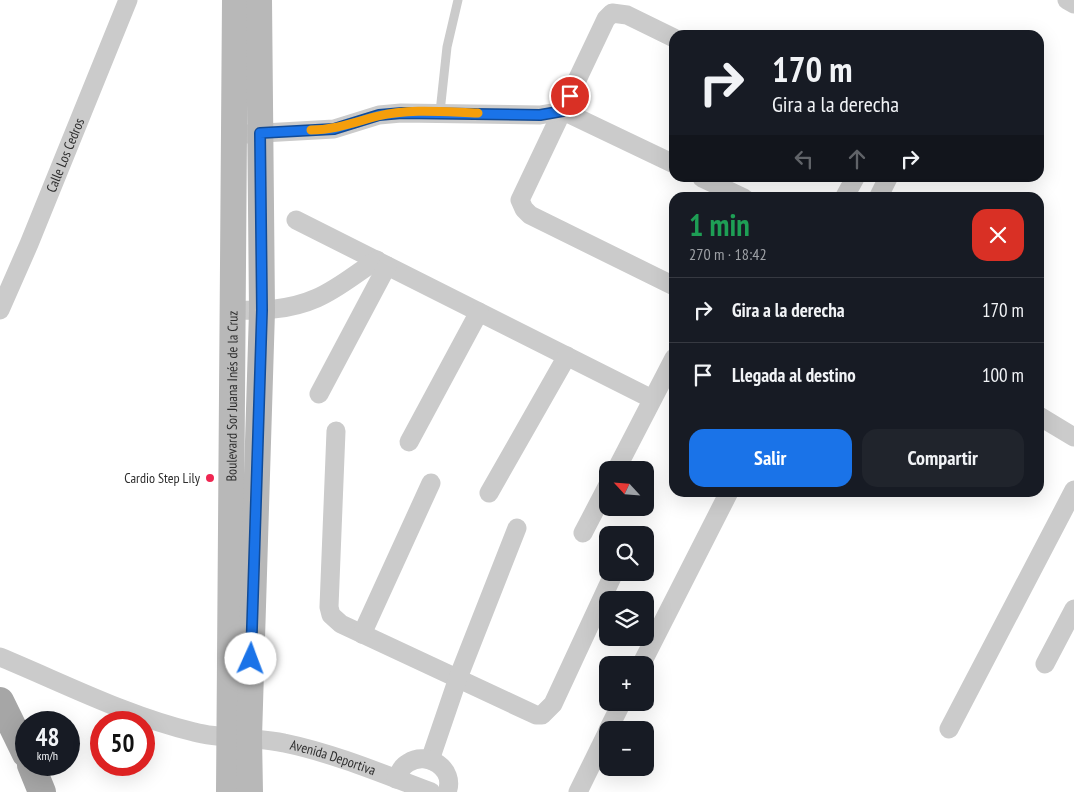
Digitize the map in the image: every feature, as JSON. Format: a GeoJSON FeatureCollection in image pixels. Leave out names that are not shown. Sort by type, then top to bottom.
{"type":"FeatureCollection","features":[{"type":"Feature","properties":{"kind":"main road","name":"Boulevard Sor Juana Inés de la Cruz"},"geometry":{"type":"LineString","coordinates":[[235,0],[232,310],[240,737],[250,792]]}},
{"type":"Feature","properties":{"kind":"main road","name":"Boulevard Sor Juana Inés de la Cruz"},"geometry":{"type":"LineString","coordinates":[[229,792],[240,737],[262,310],[260,0]]}},
{"type":"Feature","properties":{"kind":"main road"},"geometry":{"type":"LineString","coordinates":[[0,701],[15,732]]}},
{"type":"Feature","properties":{"kind":"main road"},"geometry":{"type":"LineString","coordinates":[[35,776],[42,792]]}},
{"type":"Feature","properties":{"kind":"street","name":"Calle Los Cedros"},"geometry":{"type":"LineString","coordinates":[[0,310],[29,244],[128,0]]}},
{"type":"Feature","properties":{"kind":"street"},"geometry":{"type":"LineString","coordinates":[[1067,0],[1074,4]]}},
{"type":"Feature","properties":{"kind":"street"},"geometry":{"type":"LineString","coordinates":[[669,35],[627,14],[612,14],[606,19],[520,200],[524,209],[530,215],[669,284]]}},
{"type":"Feature","properties":{"kind":"street"},"geometry":{"type":"LineString","coordinates":[[234,135],[334,129],[379,115],[440,112],[540,115],[563,111],[669,162]]}},
{"type":"Feature","properties":{"kind":"street"},"geometry":{"type":"LineString","coordinates":[[710,182],[731,192]]}},
{"type":"Feature","properties":{"kind":"street"},"geometry":{"type":"LineString","coordinates":[[296,220],[652,399]]}},
{"type":"Feature","properties":{"kind":"street"},"geometry":{"type":"LineString","coordinates":[[232,310],[262,310],[294,306],[319,298],[382,263]]}},
{"type":"Feature","properties":{"kind":"street"},"geometry":{"type":"LineString","coordinates":[[320,394],[382,263]]}},
{"type":"Feature","properties":{"kind":"street"},"geometry":{"type":"LineString","coordinates":[[410,442],[479,312]]}},
{"type":"Feature","properties":{"kind":"street"},"geometry":{"type":"LineString","coordinates":[[489,493],[567,356]]}},
{"type":"Feature","properties":{"kind":"street"},"geometry":{"type":"LineString","coordinates":[[621,461],[669,367]]}},
{"type":"Feature","properties":{"kind":"street"},"geometry":{"type":"LineString","coordinates":[[1044,419],[1074,438]]}},
{"type":"Feature","properties":{"kind":"street"},"geometry":{"type":"LineString","coordinates":[[336,431],[329,607],[331,615],[336,621],[536,715],[542,715],[553,704],[610,581]]}},
{"type":"Feature","properties":{"kind":"street"},"geometry":{"type":"LineString","coordinates":[[362,634],[431,483]]}},
{"type":"Feature","properties":{"kind":"street"},"geometry":{"type":"LineString","coordinates":[[949,729],[1074,490]]}},
{"type":"Feature","properties":{"kind":"street"},"geometry":{"type":"LineString","coordinates":[[646,656],[726,497]]}},
{"type":"Feature","properties":{"kind":"street"},"geometry":{"type":"LineString","coordinates":[[583,533],[599,502]]}},
{"type":"Feature","properties":{"kind":"street"},"geometry":{"type":"LineString","coordinates":[[430,760],[458,678],[517,528]]}},
{"type":"Feature","properties":{"kind":"street"},"geometry":{"type":"LineString","coordinates":[[1045,664],[1074,609]]}},
{"type":"Feature","properties":{"kind":"street","name":"Avenida Deportiva"},"geometry":{"type":"LineString","coordinates":[[0,657],[156,722],[195,733],[284,743],[396,779],[430,792]]}},
{"type":"Feature","properties":{"kind":"street"},"geometry":{"type":"LineString","coordinates":[[584,790],[599,753]]}},
{"type":"Feature","properties":{"kind":"street"},"geometry":{"type":"LineString","coordinates":[[396,779],[407,763],[414,759],[430,760],[441,766],[446,772],[448,779],[447,792]]}},
{"type":"Feature","properties":{"kind":"lane"},"geometry":{"type":"LineString","coordinates":[[440,112],[447,47],[458,0]]}},
{"type":"Feature","properties":{"kind":"slow traffic"},"geometry":{"type":"LineString","coordinates":[[311,130],[334,129],[379,115],[440,112],[478,113]]}},
{"type":"Feature","properties":{"kind":"place","name":"Cardio Step Lily"},"geometry":{"type":"Point","coordinates":[210,478]}},
{"type":"Feature","properties":{"kind":"route"},"geometry":{"type":"LineString","coordinates":[[251,659],[262,310],[260,133],[334,129],[379,115],[402,113],[440,112],[540,115],[563,111],[570,96]]}}]}
